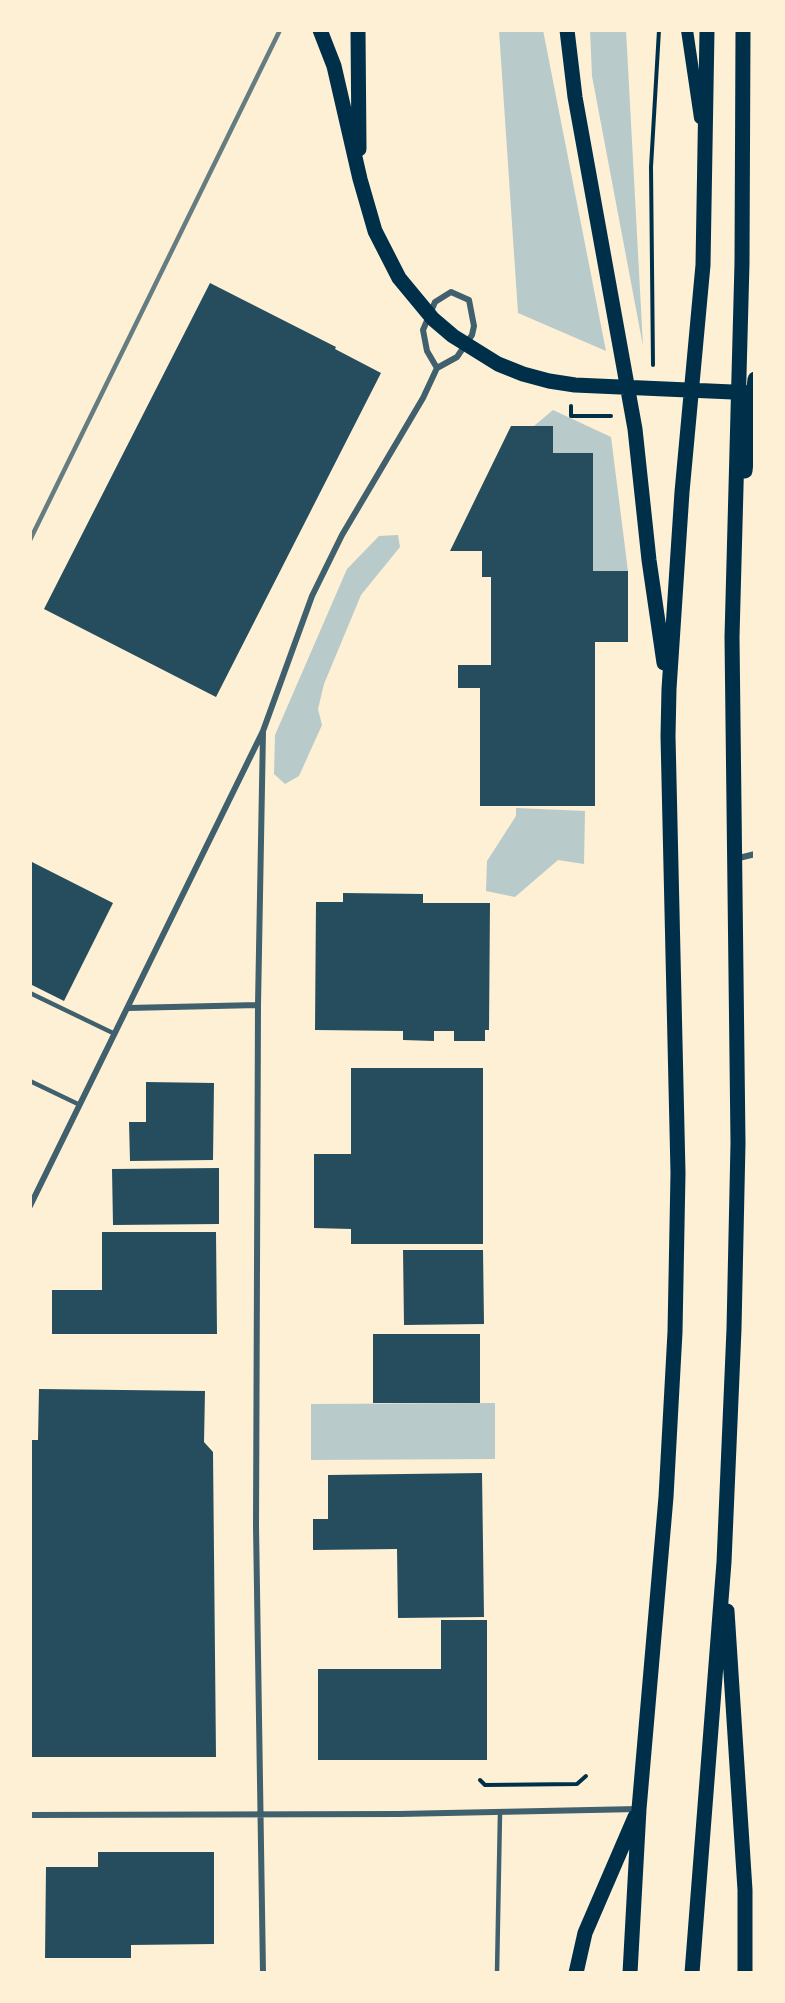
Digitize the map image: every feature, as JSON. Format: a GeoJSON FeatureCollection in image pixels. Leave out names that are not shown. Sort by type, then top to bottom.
{"type":"FeatureCollection","features":[{"type":"Feature","properties":{"kind":"main road"},"geometry":{"type":"LineString","coordinates":[[320,30],[334,66],[360,179],[375,231],[399,278],[433,319],[453,336],[498,364],[549,381],[575,385],[755,393]]}},
{"type":"Feature","properties":{"kind":"main road"},"geometry":{"type":"LineString","coordinates":[[358,30],[360,179]]}},
{"type":"Feature","properties":{"kind":"main road"},"geometry":{"type":"LineString","coordinates":[[567,30],[577,109],[635,429],[649,560],[669,689]]}},
{"type":"Feature","properties":{"kind":"main road"},"geometry":{"type":"LineString","coordinates":[[687,30],[706,155]]}},
{"type":"Feature","properties":{"kind":"main road"},"geometry":{"type":"LineString","coordinates":[[630,1973],[639,1809],[666,1497],[675,1332],[678,1173],[668,747],[669,689],[682,492],[703,265],[707,30]]}},
{"type":"Feature","properties":{"kind":"main road"},"geometry":{"type":"LineString","coordinates":[[692,1973],[724,1562],[734,1329],[738,1143],[732,637],[742,263],[743,30]]}},
{"type":"Feature","properties":{"kind":"main road"},"geometry":{"type":"LineString","coordinates":[[735,564],[755,379]]}},
{"type":"Feature","properties":{"kind":"main road"},"geometry":{"type":"LineString","coordinates":[[724,1562],[745,1890],[745,1973]]}},
{"type":"Feature","properties":{"kind":"main road"},"geometry":{"type":"LineString","coordinates":[[576,1973],[585,1933],[639,1809]]}},
{"type":"Feature","properties":{"kind":"street"},"geometry":{"type":"LineString","coordinates":[[30,1206],[263,731],[312,596],[342,535],[423,398],[437,368],[457,357],[472,335],[474,326],[469,300],[451,292],[435,302],[423,330],[427,351],[437,368]]}},
{"type":"Feature","properties":{"kind":"street"},"geometry":{"type":"LineString","coordinates":[[263,731],[258,1005],[256,1526],[263,1973]]}},
{"type":"Feature","properties":{"kind":"street"},"geometry":{"type":"LineString","coordinates":[[735,859],[755,854]]}},
{"type":"Feature","properties":{"kind":"street"},"geometry":{"type":"LineString","coordinates":[[128,1008],[258,1005]]}},
{"type":"Feature","properties":{"kind":"street"},"geometry":{"type":"LineString","coordinates":[[30,1815],[500,1813],[639,1809]]}},
{"type":"Feature","properties":{"kind":"lane"},"geometry":{"type":"LineString","coordinates":[[30,993],[115,1034]]}},
{"type":"Feature","properties":{"kind":"lane"},"geometry":{"type":"LineString","coordinates":[[30,1081],[80,1105]]}},
{"type":"Feature","properties":{"kind":"lane"},"geometry":{"type":"LineString","coordinates":[[497,1973],[500,1813]]}},
{"type":"Feature","properties":{"kind":"path"},"geometry":{"type":"LineString","coordinates":[[653,368],[651,167],[659,30]]}},
{"type":"Feature","properties":{"kind":"path"},"geometry":{"type":"LineString","coordinates":[[480,1780],[485,1785],[577,1784],[586,1776]]}},
{"type":"Feature","properties":{"kind":"shaded area"},"geometry":{"type":"Polygon","coordinates":[[[499,30],[543,30],[606,351],[518,313],[499,30]]]}},
{"type":"Feature","properties":{"kind":"shaded area"},"geometry":{"type":"Polygon","coordinates":[[[590,30],[626,30],[643,346],[592,76],[590,30]]]}},
{"type":"Feature","properties":{"kind":"shaded area"},"geometry":{"type":"Polygon","coordinates":[[[553,410],[611,437],[628,571],[593,571],[553,453],[553,426],[534,426],[553,410]]]}},
{"type":"Feature","properties":{"kind":"shaded area"},"geometry":{"type":"Polygon","coordinates":[[[398,535],[400,547],[361,595],[324,684],[318,709],[322,725],[299,776],[285,784],[274,774],[275,735],[347,569],[379,536],[398,535]]]}},
{"type":"Feature","properties":{"kind":"shaded area"},"geometry":{"type":"Polygon","coordinates":[[[516,808],[585,811],[584,864],[558,860],[515,897],[486,891],[487,861],[516,816],[516,808]]]}},
{"type":"Feature","properties":{"kind":"shaded area"},"geometry":{"type":"Polygon","coordinates":[[[495,1403],[495,1459],[311,1460],[311,1404],[495,1403]]]}},
{"type":"Feature","properties":{"kind":"building"},"geometry":{"type":"Polygon","coordinates":[[[210,283],[336,347],[335,349],[381,373],[216,697],[44,609],[210,283]]]}},
{"type":"Feature","properties":{"kind":"building"},"geometry":{"type":"Polygon","coordinates":[[[511,426],[553,426],[553,453],[593,453],[593,571],[628,571],[628,642],[595,642],[595,806],[480,806],[480,688],[458,688],[458,665],[491,665],[491,577],[482,577],[482,551],[450,551],[511,426]]]}},
{"type":"Feature","properties":{"kind":"building"},"geometry":{"type":"Polygon","coordinates":[[[30,861],[113,903],[64,1001],[30,984],[30,861]]]}},
{"type":"Feature","properties":{"kind":"building"},"geometry":{"type":"Polygon","coordinates":[[[343,893],[423,894],[423,903],[490,903],[489,1030],[485,1030],[485,1041],[454,1041],[454,1031],[434,1031],[434,1041],[403,1040],[403,1031],[315,1030],[316,902],[343,902],[343,893]]]}},
{"type":"Feature","properties":{"kind":"building"},"geometry":{"type":"Polygon","coordinates":[[[351,1068],[483,1068],[483,1244],[351,1244],[351,1229],[314,1228],[314,1154],[351,1154],[351,1068]]]}},
{"type":"Feature","properties":{"kind":"building"},"geometry":{"type":"Polygon","coordinates":[[[146,1082],[214,1083],[213,1160],[130,1161],[129,1122],[146,1122],[146,1082]]]}},
{"type":"Feature","properties":{"kind":"building"},"geometry":{"type":"Polygon","coordinates":[[[219,1168],[219,1224],[113,1225],[112,1169],[219,1168]]]}},
{"type":"Feature","properties":{"kind":"building"},"geometry":{"type":"Polygon","coordinates":[[[102,1232],[216,1232],[217,1334],[52,1334],[52,1290],[102,1290],[102,1232]]]}},
{"type":"Feature","properties":{"kind":"building"},"geometry":{"type":"Polygon","coordinates":[[[403,1250],[483,1250],[484,1324],[404,1325],[403,1250]]]}},
{"type":"Feature","properties":{"kind":"building"},"geometry":{"type":"Polygon","coordinates":[[[373,1334],[480,1334],[480,1403],[373,1403],[373,1334]]]}},
{"type":"Feature","properties":{"kind":"building"},"geometry":{"type":"Polygon","coordinates":[[[39,1389],[205,1391],[204,1442],[213,1452],[216,1757],[30,1757],[30,1440],[38,1440],[39,1389]]]}},
{"type":"Feature","properties":{"kind":"building"},"geometry":{"type":"Polygon","coordinates":[[[482,1473],[484,1617],[398,1618],[397,1549],[313,1550],[313,1519],[328,1519],[328,1475],[482,1473]]]}},
{"type":"Feature","properties":{"kind":"building"},"geometry":{"type":"Polygon","coordinates":[[[441,1620],[487,1620],[487,1760],[318,1760],[318,1669],[441,1669],[441,1620]]]}},
{"type":"Feature","properties":{"kind":"building"},"geometry":{"type":"Polygon","coordinates":[[[98,1852],[214,1852],[214,1944],[131,1945],[131,1958],[45,1958],[46,1867],[98,1867],[98,1852]]]}},
{"type":"Feature","properties":{"kind":"railway"},"geometry":{"type":"LineString","coordinates":[[30,540],[280,30]]}}]}
